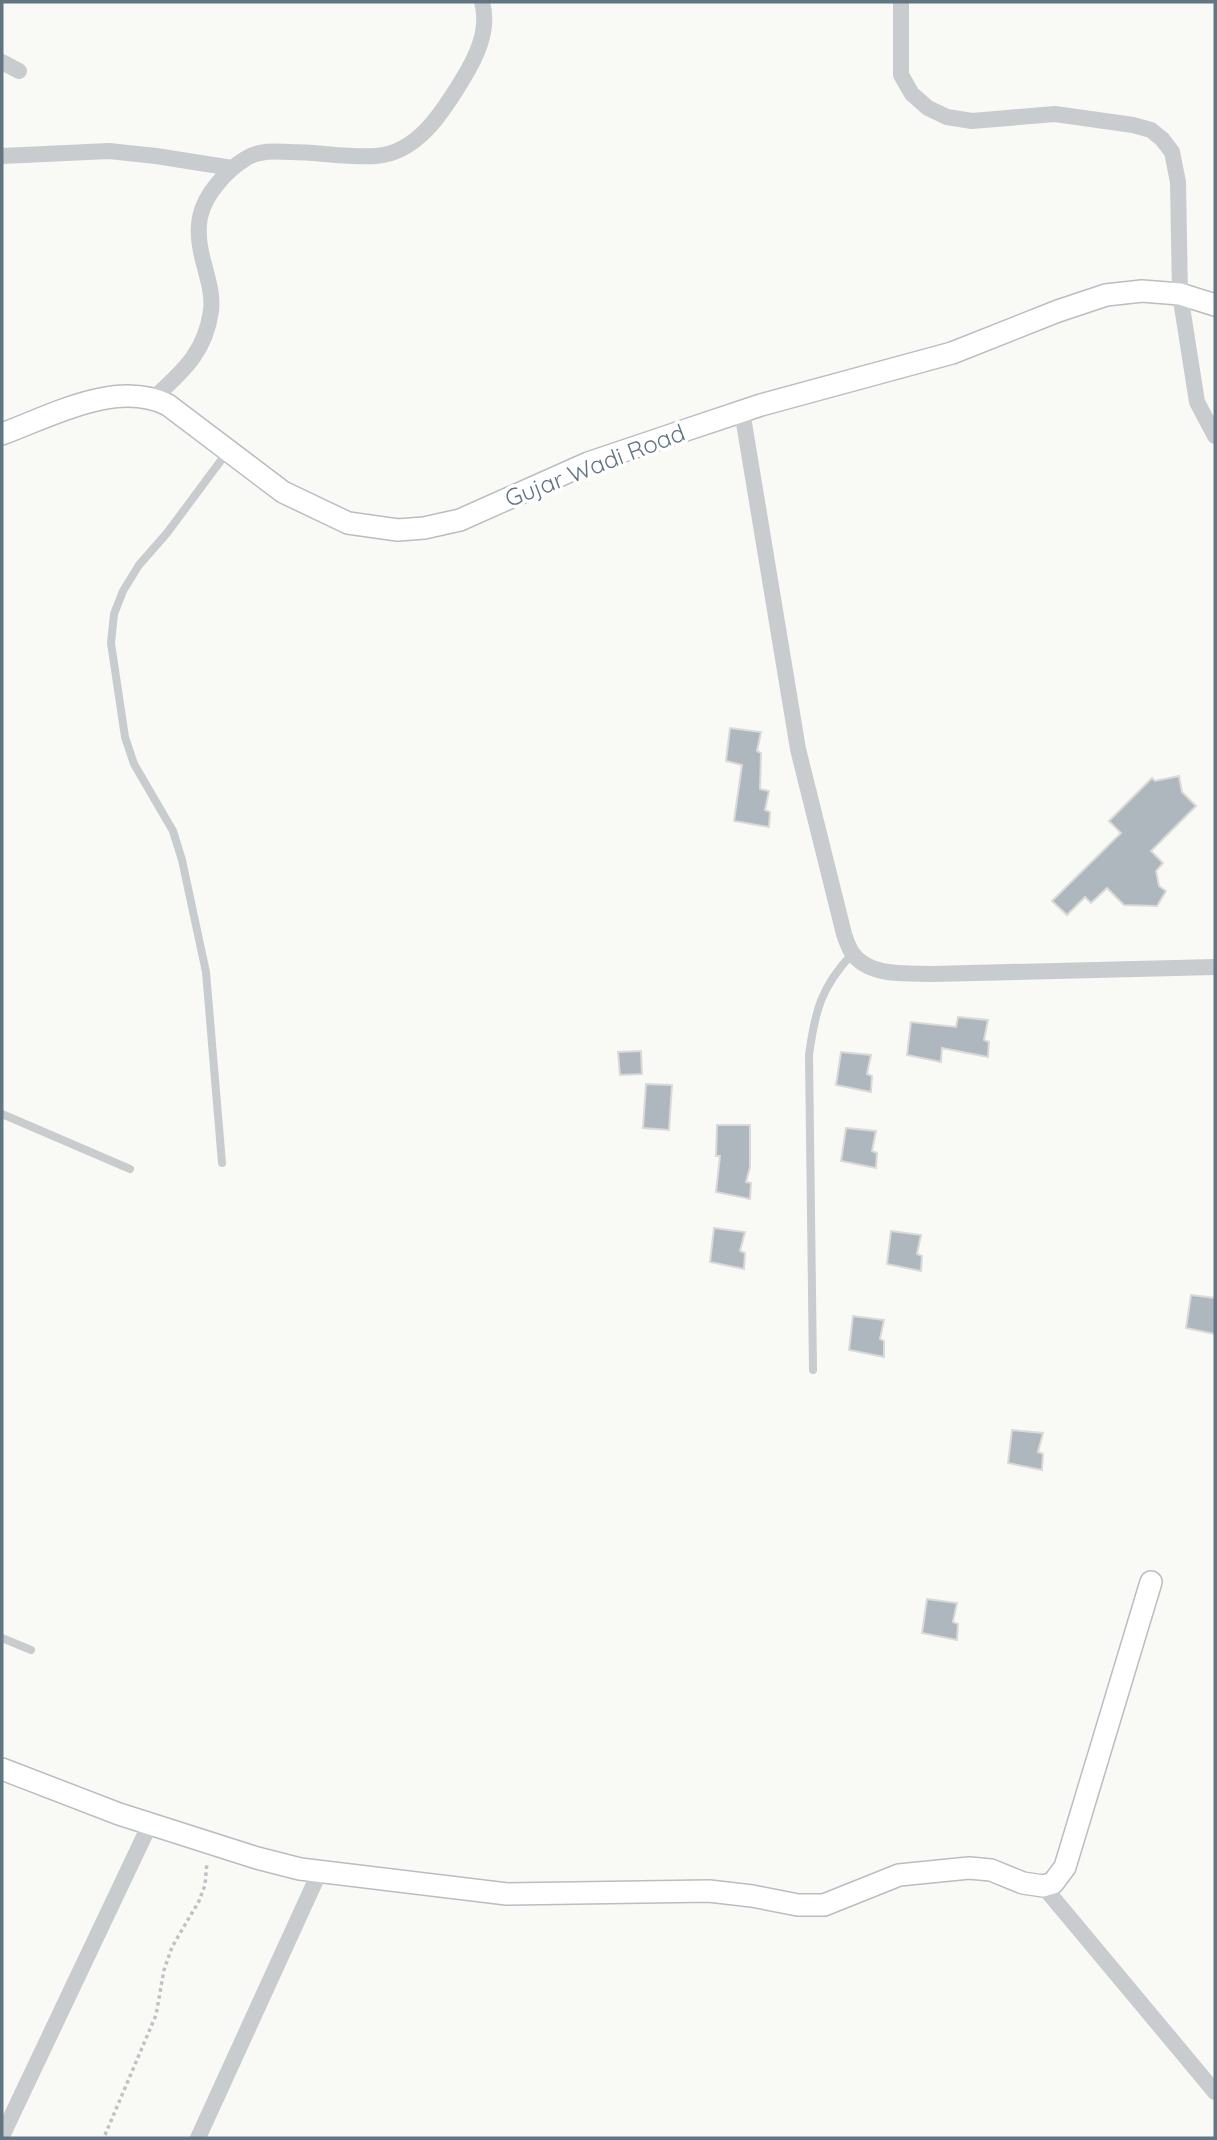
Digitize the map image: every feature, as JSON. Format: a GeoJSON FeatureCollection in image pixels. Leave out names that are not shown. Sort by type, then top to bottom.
{"type":"FeatureCollection","features":[{"type":"Feature","properties":{"kind":"street"},"geometry":{"type":"LineString","coordinates":[[154,398],[190,364],[206,332],[212,296],[199,236],[200,216],[217,185],[232,168],[248,156],[271,151],[380,156],[412,143],[429,129],[449,102],[480,47],[484,29],[482,2]]}},
{"type":"Feature","properties":{"kind":"street"},"geometry":{"type":"LineString","coordinates":[[901,2],[901,75],[912,94],[928,108],[947,117],[972,121],[1068,116],[1133,125],[1151,130],[1172,152],[1178,182],[1180,293],[1197,402],[1215,436]]}},
{"type":"Feature","properties":{"kind":"street"},"geometry":{"type":"LineString","coordinates":[[2,62],[19,71]]}},
{"type":"Feature","properties":{"kind":"street"},"geometry":{"type":"LineString","coordinates":[[2,156],[109,151],[232,168]]}},
{"type":"Feature","properties":{"kind":"street","name":"Gujar Wadi Road"},"geometry":{"type":"LineString","coordinates":[[2,434],[111,397],[131,395],[154,398],[168,405],[283,492],[348,523],[398,530],[424,528],[460,520],[588,463],[742,411],[952,353],[1106,295],[1142,291],[1180,293],[1215,305]]}},
{"type":"Feature","properties":{"kind":"street"},"geometry":{"type":"LineString","coordinates":[[742,411],[798,749],[844,934],[852,954],[863,963],[887,972],[932,974],[1215,967]]}},
{"type":"Feature","properties":{"kind":"street"},"geometry":{"type":"LineString","coordinates":[[2,1769],[119,1814],[300,1869],[507,1894],[709,1891],[798,1905],[824,1905],[899,1875],[969,1868],[991,1870],[1023,1883],[1043,1886],[1053,1883],[1065,1867],[1151,1582]]}},
{"type":"Feature","properties":{"kind":"street"},"geometry":{"type":"LineString","coordinates":[[2,2136],[150,1824]]}},
{"type":"Feature","properties":{"kind":"street"},"geometry":{"type":"LineString","coordinates":[[198,2138],[320,1871]]}},
{"type":"Feature","properties":{"kind":"street"},"geometry":{"type":"LineString","coordinates":[[1043,1886],[1215,2092]]}},
{"type":"Feature","properties":{"kind":"lane"},"geometry":{"type":"LineString","coordinates":[[222,1163],[206,972],[182,860],[173,831],[134,764],[125,737],[111,643],[114,614],[123,591],[139,565],[167,533],[228,451]]}},
{"type":"Feature","properties":{"kind":"lane"},"geometry":{"type":"LineString","coordinates":[[813,1370],[809,1055],[815,1016],[823,993],[836,971],[852,954]]}},
{"type":"Feature","properties":{"kind":"lane"},"geometry":{"type":"LineString","coordinates":[[2,1114],[130,1169]]}},
{"type":"Feature","properties":{"kind":"lane"},"geometry":{"type":"LineString","coordinates":[[2,1638],[31,1650]]}},
{"type":"Feature","properties":{"kind":"path"},"geometry":{"type":"LineString","coordinates":[[105,2135],[156,2015],[164,1970],[172,1947],[200,1901],[205,1885],[208,1843]]}},
{"type":"Feature","properties":{"kind":"building"},"geometry":{"type":"Polygon","coordinates":[[[730,728],[761,732],[757,751],[761,753],[760,789],[769,791],[765,810],[770,812],[769,827],[734,821],[742,765],[726,761],[730,728]]]}},
{"type":"Feature","properties":{"kind":"building"},"geometry":{"type":"Polygon","coordinates":[[[1179,776],[1182,792],[1196,806],[1151,851],[1163,863],[1156,871],[1159,886],[1166,891],[1157,906],[1124,905],[1107,888],[1091,903],[1085,897],[1067,915],[1052,901],[1121,833],[1109,821],[1152,778],[1155,781],[1179,776]]]}},
{"type":"Feature","properties":{"kind":"building"},"geometry":{"type":"Polygon","coordinates":[[[958,1017],[988,1020],[984,1040],[989,1042],[988,1057],[942,1048],[941,1062],[907,1055],[911,1022],[956,1027],[958,1017]]]}},
{"type":"Feature","properties":{"kind":"building"},"geometry":{"type":"Polygon","coordinates":[[[641,1051],[642,1074],[620,1075],[618,1052],[641,1051]]]}},
{"type":"Feature","properties":{"kind":"building"},"geometry":{"type":"Polygon","coordinates":[[[841,1052],[871,1055],[867,1074],[872,1076],[871,1092],[836,1085],[841,1052]]]}},
{"type":"Feature","properties":{"kind":"building"},"geometry":{"type":"Polygon","coordinates":[[[646,1084],[672,1085],[669,1130],[643,1128],[646,1084]]]}},
{"type":"Feature","properties":{"kind":"building"},"geometry":{"type":"Polygon","coordinates":[[[717,1125],[750,1125],[750,1167],[746,1182],[751,1183],[750,1199],[716,1192],[720,1156],[716,1156],[717,1125]]]}},
{"type":"Feature","properties":{"kind":"building"},"geometry":{"type":"Polygon","coordinates":[[[846,1128],[876,1131],[872,1151],[877,1153],[876,1168],[841,1161],[846,1128]]]}},
{"type":"Feature","properties":{"kind":"building"},"geometry":{"type":"Polygon","coordinates":[[[714,1228],[745,1232],[740,1251],[745,1253],[744,1269],[710,1262],[714,1228]]]}},
{"type":"Feature","properties":{"kind":"building"},"geometry":{"type":"Polygon","coordinates":[[[891,1231],[921,1235],[917,1254],[922,1256],[921,1271],[887,1264],[891,1231]]]}},
{"type":"Feature","properties":{"kind":"building"},"geometry":{"type":"Polygon","coordinates":[[[1191,1295],[1215,1298],[1215,1334],[1186,1328],[1191,1295]]]}},
{"type":"Feature","properties":{"kind":"building"},"geometry":{"type":"Polygon","coordinates":[[[853,1316],[884,1320],[880,1339],[884,1341],[884,1357],[849,1350],[853,1316]]]}},
{"type":"Feature","properties":{"kind":"building"},"geometry":{"type":"Polygon","coordinates":[[[1012,1430],[1043,1433],[1038,1452],[1043,1454],[1042,1470],[1008,1463],[1012,1430]]]}},
{"type":"Feature","properties":{"kind":"building"},"geometry":{"type":"Polygon","coordinates":[[[927,1599],[957,1603],[953,1622],[958,1624],[957,1640],[922,1633],[927,1599]]]}}]}
